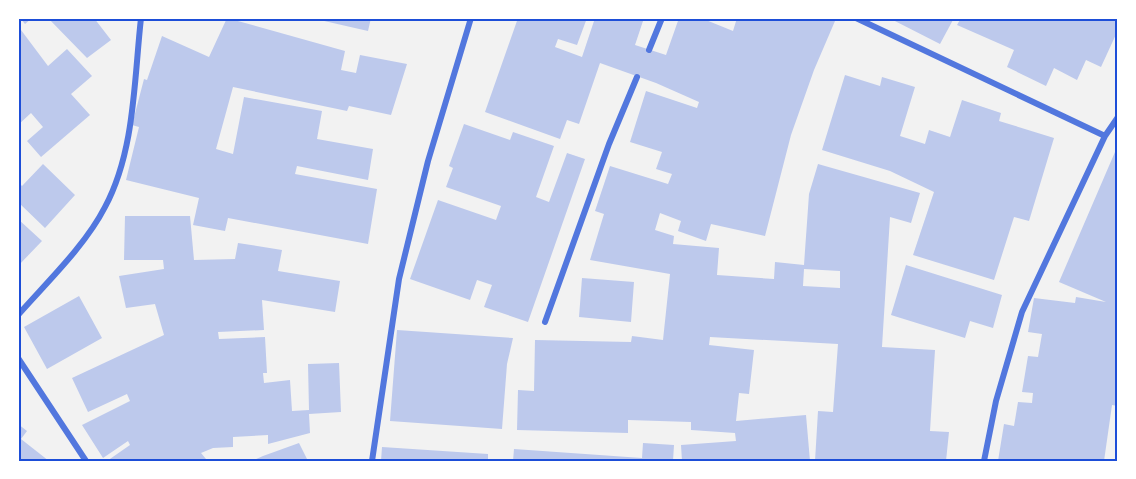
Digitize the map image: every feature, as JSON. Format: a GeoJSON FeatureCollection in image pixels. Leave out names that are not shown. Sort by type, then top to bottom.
{"type":"FeatureCollection","features":[{"type":"Feature","properties":{"kind":"street"},"geometry":{"type":"LineString","coordinates":[[18,315],[86,236],[105,207],[118,175],[128,134],[141,18]]}},
{"type":"Feature","properties":{"kind":"street"},"geometry":{"type":"LineString","coordinates":[[372,461],[399,279],[428,161],[471,18]]}},
{"type":"Feature","properties":{"kind":"street"},"geometry":{"type":"LineString","coordinates":[[649,50],[662,18]]}},
{"type":"Feature","properties":{"kind":"street"},"geometry":{"type":"LineString","coordinates":[[856,18],[1105,136]]}},
{"type":"Feature","properties":{"kind":"street"},"geometry":{"type":"LineString","coordinates":[[545,321],[609,144],[637,77]]}},
{"type":"Feature","properties":{"kind":"street"},"geometry":{"type":"LineString","coordinates":[[984,461],[996,401],[1022,312],[1105,136],[1118,117]]}},
{"type":"Feature","properties":{"kind":"street"},"geometry":{"type":"LineString","coordinates":[[18,358],[86,461]]}},
{"type":"Feature","properties":{"kind":"building"},"geometry":{"type":"Polygon","coordinates":[[[20,18],[32,18],[25,24],[20,18]]]}},
{"type":"Feature","properties":{"kind":"building"},"geometry":{"type":"Polygon","coordinates":[[[48,18],[94,18],[111,40],[87,58],[48,18]]]}},
{"type":"Feature","properties":{"kind":"building"},"geometry":{"type":"Polygon","coordinates":[[[227,18],[345,51],[341,70],[356,73],[360,55],[407,64],[391,115],[349,106],[347,111],[233,87],[216,149],[233,154],[244,97],[322,111],[317,139],[373,149],[368,180],[297,166],[295,174],[377,189],[368,244],[228,218],[225,231],[193,225],[199,198],[126,180],[139,127],[132,125],[144,79],[147,80],[162,36],[209,57],[227,18]]]}},
{"type":"Feature","properties":{"kind":"building"},"geometry":{"type":"Polygon","coordinates":[[[311,18],[371,18],[368,31],[311,18]]]}},
{"type":"Feature","properties":{"kind":"building"},"geometry":{"type":"Polygon","coordinates":[[[518,18],[587,18],[577,45],[558,39],[555,47],[582,57],[595,18],[644,18],[635,45],[666,55],[679,18],[701,18],[733,31],[737,18],[827,18],[835,21],[814,70],[791,135],[765,236],[711,224],[706,241],[678,231],[681,221],[660,213],[655,230],[674,236],[673,244],[719,248],[717,275],[774,279],[775,262],[804,265],[809,194],[818,164],[920,193],[911,223],[890,217],[882,347],[935,350],[930,431],[949,432],[946,461],[815,461],[818,411],[833,412],[838,344],[710,337],[709,345],[754,350],[749,394],[739,393],[736,421],[806,415],[810,461],[682,461],[681,445],[736,441],[735,433],[691,430],[691,422],[628,420],[628,433],[517,430],[518,390],[534,391],[535,340],[631,342],[632,336],[663,340],[670,274],[590,260],[604,214],[595,211],[610,166],[668,184],[672,174],[656,169],[662,152],[630,142],[646,91],[697,108],[699,102],[656,83],[600,63],[579,124],[567,120],[560,139],[485,112],[518,18]],[[804,269],[803,286],[840,288],[840,271],[804,269]]]}},
{"type":"Feature","properties":{"kind":"building"},"geometry":{"type":"Polygon","coordinates":[[[889,18],[954,18],[940,44],[889,18]]]}},
{"type":"Feature","properties":{"kind":"building"},"geometry":{"type":"Polygon","coordinates":[[[961,18],[1118,18],[1118,30],[1101,67],[1086,60],[1077,80],[1054,68],[1046,86],[1007,67],[1014,50],[957,25],[961,18]]]}},
{"type":"Feature","properties":{"kind":"building"},"geometry":{"type":"Polygon","coordinates":[[[18,26],[48,66],[67,49],[92,76],[71,94],[90,115],[41,157],[27,141],[43,127],[31,113],[18,125],[18,26]]]}},
{"type":"Feature","properties":{"kind":"building"},"geometry":{"type":"Polygon","coordinates":[[[845,75],[880,86],[882,77],[915,87],[900,136],[925,144],[929,130],[950,137],[962,100],[1001,113],[999,121],[1054,138],[1029,221],[1014,217],[994,280],[913,255],[934,192],[890,171],[822,150],[845,75]]]}},
{"type":"Feature","properties":{"kind":"building"},"geometry":{"type":"Polygon","coordinates":[[[464,124],[510,140],[513,132],[554,146],[536,197],[549,202],[567,153],[585,159],[528,322],[484,307],[492,285],[477,280],[470,300],[410,279],[438,200],[496,220],[501,206],[446,187],[453,168],[449,166],[464,124]]]}},
{"type":"Feature","properties":{"kind":"building"},"geometry":{"type":"Polygon","coordinates":[[[1118,145],[1118,406],[1112,405],[1104,461],[998,461],[1004,424],[1014,426],[1018,402],[1032,403],[1033,393],[1022,392],[1028,356],[1038,357],[1042,334],[1028,332],[1034,298],[1075,303],[1076,297],[1106,302],[1059,282],[1118,145]]]}},
{"type":"Feature","properties":{"kind":"building"},"geometry":{"type":"Polygon","coordinates":[[[43,164],[75,195],[45,228],[18,202],[18,182],[22,186],[43,164]]]}},
{"type":"Feature","properties":{"kind":"building"},"geometry":{"type":"Polygon","coordinates":[[[125,216],[190,216],[194,260],[235,259],[238,243],[282,250],[278,271],[340,281],[335,312],[262,300],[264,330],[218,332],[219,339],[265,337],[267,373],[263,373],[264,383],[290,380],[292,411],[309,410],[308,364],[339,363],[341,412],[309,414],[310,433],[268,444],[268,435],[233,437],[233,447],[213,448],[201,453],[206,459],[203,461],[107,461],[130,445],[128,441],[103,458],[82,425],[130,401],[127,394],[88,412],[72,378],[164,335],[155,304],[126,308],[119,276],[164,269],[163,260],[124,260],[125,216]]]}},
{"type":"Feature","properties":{"kind":"building"},"geometry":{"type":"Polygon","coordinates":[[[18,219],[42,241],[18,266],[18,219]]]}},
{"type":"Feature","properties":{"kind":"building"},"geometry":{"type":"Polygon","coordinates":[[[906,265],[1002,295],[993,328],[970,321],[965,338],[891,315],[906,265]]]}},
{"type":"Feature","properties":{"kind":"building"},"geometry":{"type":"Polygon","coordinates":[[[582,278],[634,282],[631,322],[579,317],[582,278]]]}},
{"type":"Feature","properties":{"kind":"building"},"geometry":{"type":"Polygon","coordinates":[[[79,296],[102,338],[47,369],[24,327],[79,296]]]}},
{"type":"Feature","properties":{"kind":"building"},"geometry":{"type":"Polygon","coordinates":[[[397,330],[513,338],[507,364],[502,429],[390,421],[397,330]]]}},
{"type":"Feature","properties":{"kind":"building"},"geometry":{"type":"Polygon","coordinates":[[[18,424],[27,431],[21,439],[49,461],[18,461],[18,424]]]}},
{"type":"Feature","properties":{"kind":"building"},"geometry":{"type":"Polygon","coordinates":[[[299,443],[308,461],[252,461],[263,456],[299,443]]]}},
{"type":"Feature","properties":{"kind":"building"},"geometry":{"type":"Polygon","coordinates":[[[643,443],[674,445],[673,461],[513,461],[514,449],[642,458],[643,443]]]}},
{"type":"Feature","properties":{"kind":"building"},"geometry":{"type":"Polygon","coordinates":[[[382,447],[488,454],[488,461],[381,461],[382,447]]]}}]}
